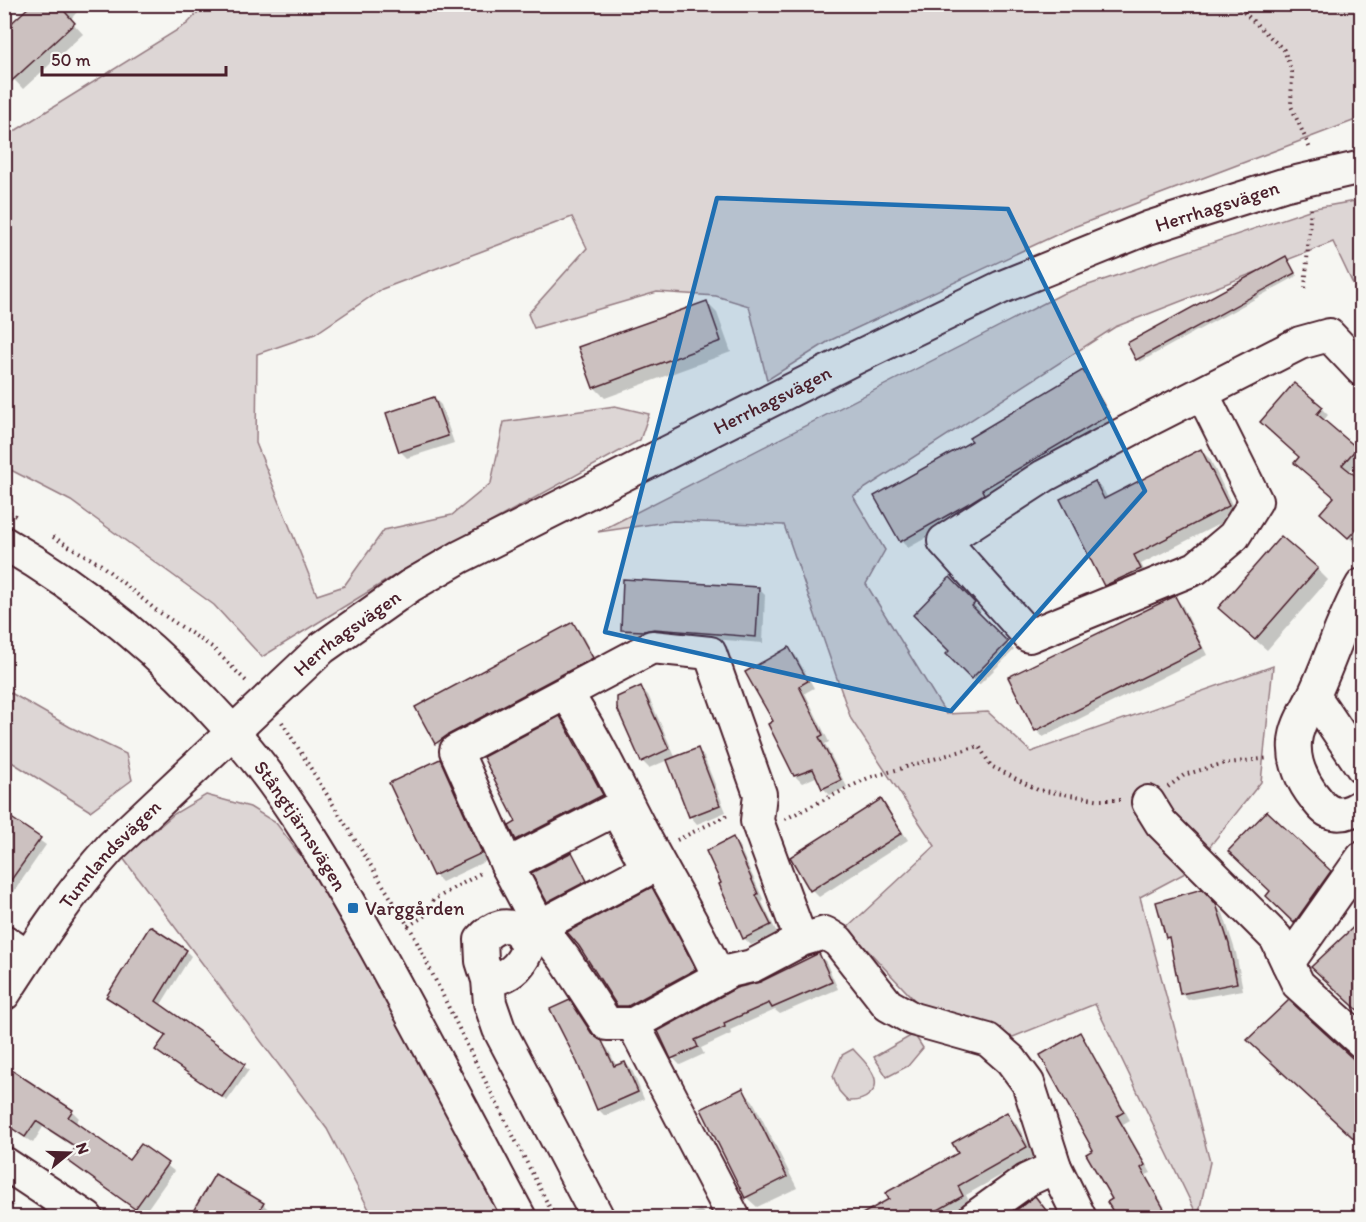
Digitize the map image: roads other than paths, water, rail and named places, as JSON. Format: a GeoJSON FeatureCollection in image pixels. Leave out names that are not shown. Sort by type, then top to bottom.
{"type":"FeatureCollection","features":[{"type":"Feature","properties":{"kind":"street","name":"Herrhagsvägen"},"geometry":{"type":"LineString","coordinates":[[233,731],[322,648],[410,586],[460,557],[855,358],[1002,287],[1148,228],[1282,185],[1362,167]]}},
{"type":"Feature","properties":{"kind":"street"},"geometry":{"type":"LineString","coordinates":[[1202,393],[1256,501],[1234,536],[1196,568],[1029,636],[944,541],[1044,476],[1202,393],[1300,343],[1329,335],[1362,370]]}},
{"type":"Feature","properties":{"kind":"street","name":"Stångtjärnsvägen"},"geometry":{"type":"LineString","coordinates":[[14,532],[81,592],[140,640],[196,692],[233,731],[270,779],[351,905],[520,1218]]}},
{"type":"Feature","properties":{"kind":"street"},"geometry":{"type":"LineString","coordinates":[[1362,585],[1349,608],[1314,696],[1302,717],[1295,742],[1299,770],[1309,791],[1362,853]]}},
{"type":"Feature","properties":{"kind":"street"},"geometry":{"type":"LineString","coordinates":[[801,940],[757,821],[760,794],[710,653],[652,647],[456,751],[507,865],[531,932],[564,958],[607,1024],[633,1024],[719,977],[752,966],[801,940],[825,933],[838,941],[888,1005],[912,1018],[988,1040],[1011,1060],[1028,1083],[1055,1167],[1080,1218]]}},
{"type":"Feature","properties":{"kind":"street"},"geometry":{"type":"LineString","coordinates":[[566,693],[580,714],[719,977]]}},
{"type":"Feature","properties":{"kind":"street"},"geometry":{"type":"LineString","coordinates":[[1314,696],[1350,726],[1362,767]]}},
{"type":"Feature","properties":{"kind":"street","name":"Tunnlandsvägen"},"geometry":{"type":"LineString","coordinates":[[4,994],[16,949],[44,933],[99,860],[233,731]]}},
{"type":"Feature","properties":{"kind":"street"},"geometry":{"type":"LineString","coordinates":[[1148,802],[1161,823],[1276,938],[1298,984],[1362,1042]]}},
{"type":"Feature","properties":{"kind":"street"},"geometry":{"type":"LineString","coordinates":[[1327,811],[1337,814],[1346,813],[1362,805]]}},
{"type":"Feature","properties":{"kind":"street"},"geometry":{"type":"LineString","coordinates":[[507,865],[616,809],[648,868],[531,932],[522,963],[511,973],[499,978],[485,970],[490,1003],[499,1029],[598,1218]]}},
{"type":"Feature","properties":{"kind":"street"},"geometry":{"type":"LineString","coordinates":[[1288,963],[1362,858]]}},
{"type":"Feature","properties":{"kind":"street"},"geometry":{"type":"LineString","coordinates":[[633,1024],[734,1218]]}},
{"type":"Feature","properties":{"kind":"street"},"geometry":{"type":"LineString","coordinates":[[4,1163],[87,1218]]}},
{"type":"Feature","properties":{"kind":"street"},"geometry":{"type":"LineString","coordinates":[[974,1218],[1028,1180],[1055,1167]]}},
{"type":"Feature","properties":{"kind":"place","name":"Varggården"},"geometry":{"type":"Point","coordinates":[353,908]}}]}
